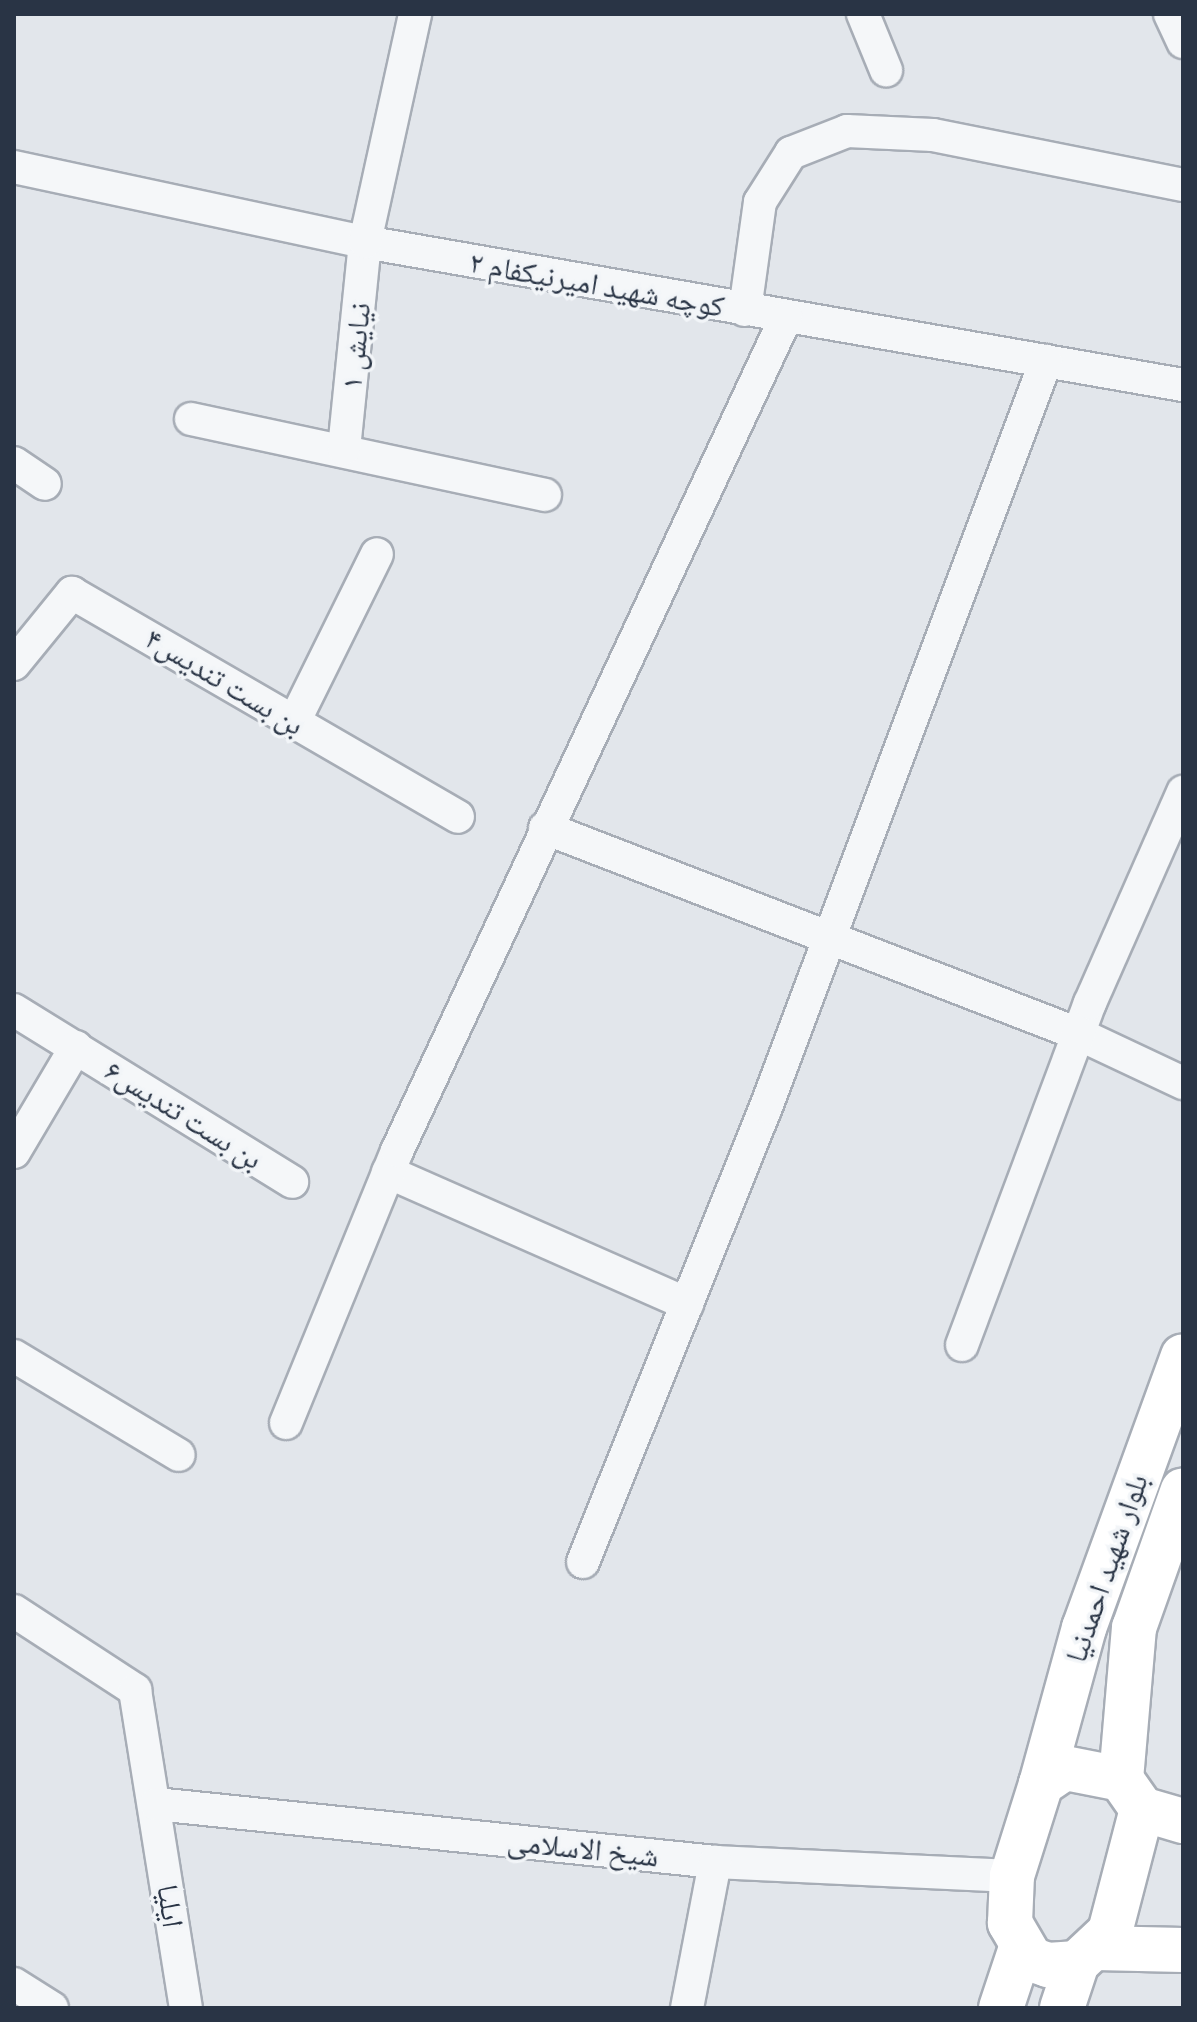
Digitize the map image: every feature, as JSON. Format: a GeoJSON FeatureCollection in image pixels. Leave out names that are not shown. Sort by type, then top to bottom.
{"type":"FeatureCollection","features":[{"type":"Feature","properties":{"kind":"main road","name":"بلوار شهید احمدنیا"},"geometry":{"type":"LineString","coordinates":[[1021,1948],[1010,1923],[1012,1876],[1084,1628],[1183,1356]]}},
{"type":"Feature","properties":{"kind":"main road","name":"بلوار شهید احمدنیا"},"geometry":{"type":"LineString","coordinates":[[1086,1956],[1123,1899],[1149,1803],[1134,1628],[1183,1490]]}},
{"type":"Feature","properties":{"kind":"main road"},"geometry":{"type":"LineString","coordinates":[[1041,1784],[1065,1768],[1149,1803]]}},
{"type":"Feature","properties":{"kind":"main road"},"geometry":{"type":"LineString","coordinates":[[1001,2008],[1021,1948],[1048,1965],[1086,1956],[1183,1950]]}},
{"type":"Feature","properties":{"kind":"main road"},"geometry":{"type":"LineString","coordinates":[[1062,2008],[1086,1956]]}},
{"type":"Feature","properties":{"kind":"street","name":"نیایش ۱"},"geometry":{"type":"LineString","coordinates":[[344,449],[365,242],[415,14]]}},
{"type":"Feature","properties":{"kind":"street"},"geometry":{"type":"LineString","coordinates":[[863,14],[886,70]]}},
{"type":"Feature","properties":{"kind":"street"},"geometry":{"type":"LineString","coordinates":[[1170,14],[1183,42]]}},
{"type":"Feature","properties":{"kind":"street"},"geometry":{"type":"LineString","coordinates":[[745,310],[760,202],[791,153],[847,131],[933,135],[1183,185]]}},
{"type":"Feature","properties":{"kind":"street","name":"کوچه شهید امیرنیکفام ۲"},"geometry":{"type":"LineString","coordinates":[[14,167],[365,242],[1183,385]]}},
{"type":"Feature","properties":{"kind":"street"},"geometry":{"type":"LineString","coordinates":[[286,1423],[388,1172],[545,828],[786,317]]}},
{"type":"Feature","properties":{"kind":"street"},"geometry":{"type":"LineString","coordinates":[[583,1562],[830,935],[1046,361]]}},
{"type":"Feature","properties":{"kind":"street"},"geometry":{"type":"LineString","coordinates":[[191,419],[344,449],[545,495]]}},
{"type":"Feature","properties":{"kind":"street"},"geometry":{"type":"LineString","coordinates":[[14,463],[45,484]]}},
{"type":"Feature","properties":{"kind":"street"},"geometry":{"type":"LineString","coordinates":[[294,722],[377,554]]}},
{"type":"Feature","properties":{"kind":"street","name":"بن بست تندیس۴"},"geometry":{"type":"LineString","coordinates":[[14,664],[72,593],[458,817]]}},
{"type":"Feature","properties":{"kind":"street"},"geometry":{"type":"LineString","coordinates":[[962,1345],[1081,1035],[1183,792]]}},
{"type":"Feature","properties":{"kind":"street"},"geometry":{"type":"LineString","coordinates":[[545,828],[830,935],[1081,1035],[1183,1083]]}},
{"type":"Feature","properties":{"kind":"street","name":"بن بست تندیس۶"},"geometry":{"type":"LineString","coordinates":[[14,1010],[292,1182]]}},
{"type":"Feature","properties":{"kind":"street"},"geometry":{"type":"LineString","coordinates":[[14,1152],[76,1047]]}},
{"type":"Feature","properties":{"kind":"street"},"geometry":{"type":"LineString","coordinates":[[388,1172],[687,1304]]}},
{"type":"Feature","properties":{"kind":"street"},"geometry":{"type":"LineString","coordinates":[[14,1356],[179,1455]]}},
{"type":"Feature","properties":{"kind":"street","name":"ایلیا"},"geometry":{"type":"LineString","coordinates":[[14,1611],[135,1690],[156,1804],[186,2008]]}},
{"type":"Feature","properties":{"kind":"street","name":"شیخ الاسلامی"},"geometry":{"type":"LineString","coordinates":[[156,1804],[715,1862],[1012,1876]]}},
{"type":"Feature","properties":{"kind":"street"},"geometry":{"type":"LineString","coordinates":[[687,2008],[715,1862]]}},
{"type":"Feature","properties":{"kind":"street"},"geometry":{"type":"LineString","coordinates":[[14,1984],[52,2008]]}}]}
